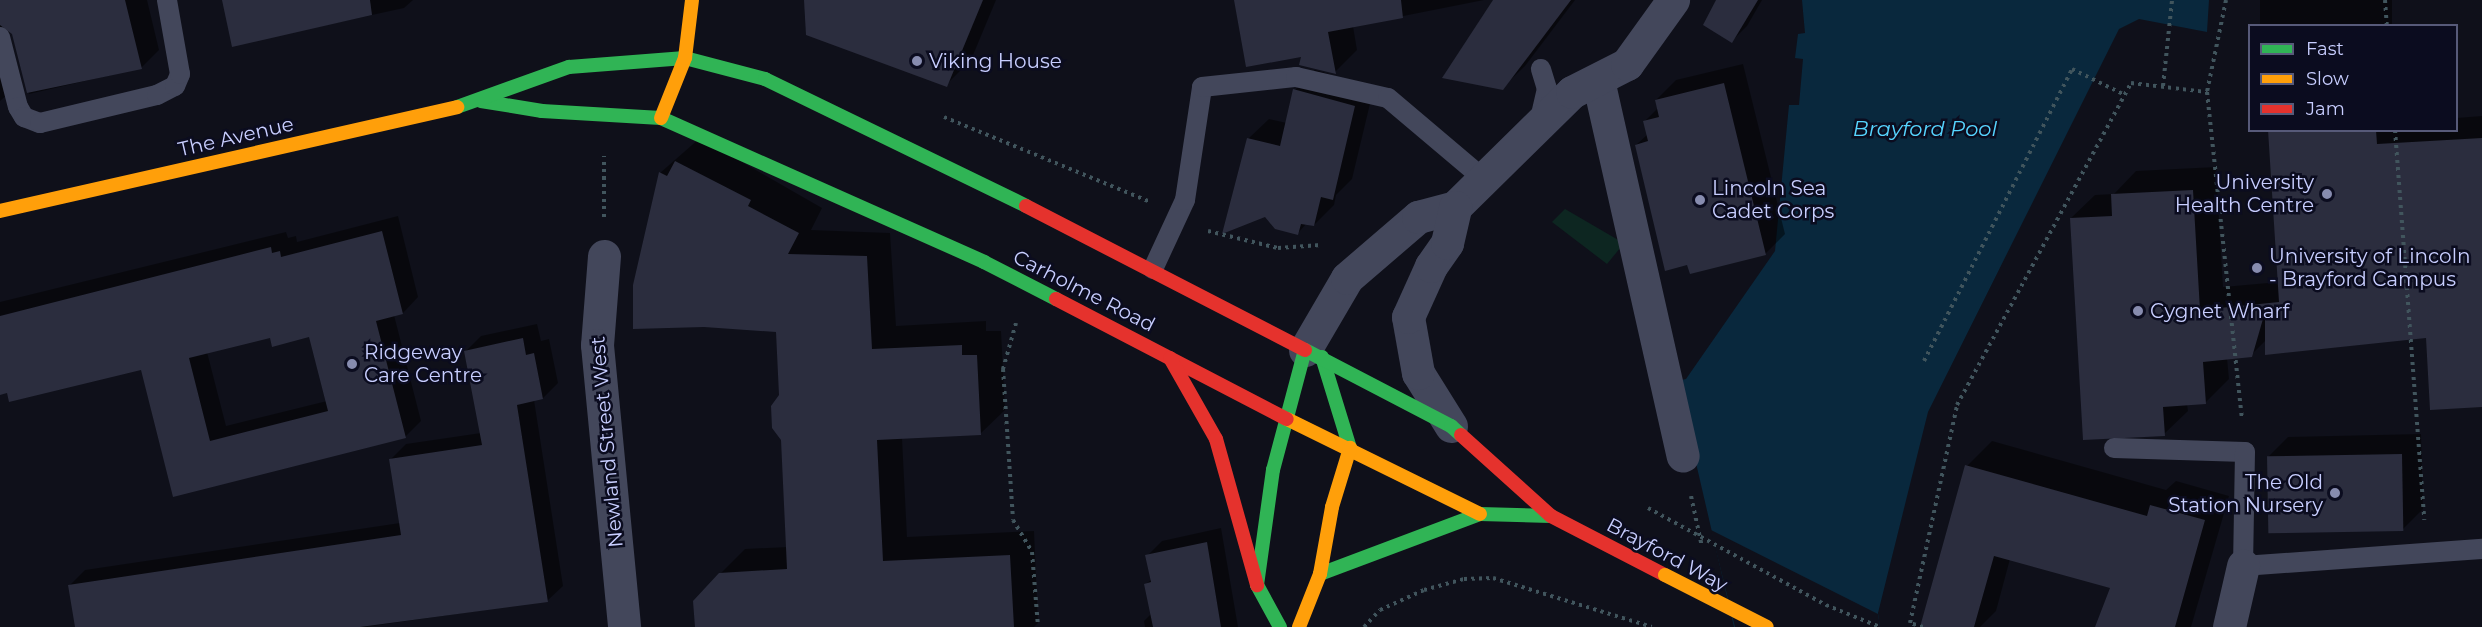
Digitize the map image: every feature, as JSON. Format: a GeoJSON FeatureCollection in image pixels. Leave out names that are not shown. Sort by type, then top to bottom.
{"type":"FeatureCollection","features":[{"type":"Feature","properties":{"kind":"main road"},"geometry":{"type":"LineString","coordinates":[[661,118],[685,58],[692,0]]}},
{"type":"Feature","properties":{"kind":"main road"},"geometry":{"type":"LineString","coordinates":[[685,58],[765,79],[1049,217],[1313,353],[1451,426],[1551,516]]}},
{"type":"Feature","properties":{"kind":"main road","name":"The Avenue"},"geometry":{"type":"LineString","coordinates":[[0,211],[481,101],[569,68],[685,58]]}},
{"type":"Feature","properties":{"kind":"main road","name":"The Avenue"},"geometry":{"type":"LineString","coordinates":[[481,101],[542,111],[661,118]]}},
{"type":"Feature","properties":{"kind":"main road","name":"Carholme Road"},"geometry":{"type":"LineString","coordinates":[[661,118],[1033,287],[1287,419],[1350,448],[1480,514]]}},
{"type":"Feature","properties":{"kind":"main road"},"geometry":{"type":"LineString","coordinates":[[1257,585],[1271,479],[1287,419],[1313,353]]}},
{"type":"Feature","properties":{"kind":"main road"},"geometry":{"type":"LineString","coordinates":[[1299,627],[1320,574],[1332,507],[1350,448],[1313,353]]}},
{"type":"Feature","properties":{"kind":"main road"},"geometry":{"type":"LineString","coordinates":[[1169,357],[1216,439],[1257,585],[1280,627]]}},
{"type":"Feature","properties":{"kind":"main road"},"geometry":{"type":"LineString","coordinates":[[1320,574],[1480,514],[1551,516]]}},
{"type":"Feature","properties":{"kind":"main road","name":"Brayford Way"},"geometry":{"type":"LineString","coordinates":[[1551,516],[1767,627]]}},
{"type":"Feature","properties":{"kind":"street"},"geometry":{"type":"LineString","coordinates":[[1313,353],[1347,278],[1418,217],[1455,207],[1538,128],[1572,92],[1627,64],[1673,0]]}},
{"type":"Feature","properties":{"kind":"street"},"geometry":{"type":"LineString","coordinates":[[1598,80],[1683,456]]}},
{"type":"Feature","properties":{"kind":"street"},"geometry":{"type":"LineString","coordinates":[[1451,426],[1418,373],[1408,317],[1431,266],[1447,243],[1455,207]]}},
{"type":"Feature","properties":{"kind":"street","name":"Newland Street West"},"geometry":{"type":"LineString","coordinates":[[604,256],[597,345],[624,627]]}},
{"type":"Feature","properties":{"kind":"street"},"geometry":{"type":"LineString","coordinates":[[2229,627],[2243,566]]}},
{"type":"Feature","properties":{"kind":"lane"},"geometry":{"type":"LineString","coordinates":[[0,37],[18,106],[24,117],[40,123],[157,95],[175,86],[180,74],[167,0]]}},
{"type":"Feature","properties":{"kind":"lane"},"geometry":{"type":"LineString","coordinates":[[1538,128],[1547,89],[1541,69]]}},
{"type":"Feature","properties":{"kind":"lane"},"geometry":{"type":"LineString","coordinates":[[1153,269],[1185,200],[1202,87],[1296,76],[1388,98],[1484,180]]}},
{"type":"Feature","properties":{"kind":"lane"},"geometry":{"type":"LineString","coordinates":[[2114,448],[2245,452],[2243,566],[2482,549]]}},
{"type":"Feature","properties":{"kind":"path"},"geometry":{"type":"LineString","coordinates":[[2163,86],[2172,0]]}},
{"type":"Feature","properties":{"kind":"path"},"geometry":{"type":"LineString","coordinates":[[2226,0],[2207,92],[2245,452]]}},
{"type":"Feature","properties":{"kind":"path"},"geometry":{"type":"LineString","coordinates":[[2385,0],[2387,24]]}},
{"type":"Feature","properties":{"kind":"path"},"geometry":{"type":"LineString","coordinates":[[1924,361],[2072,69],[2125,95]]}},
{"type":"Feature","properties":{"kind":"path"},"geometry":{"type":"LineString","coordinates":[[1923,627],[1910,623],[1958,405],[2131,83],[2207,92]]}},
{"type":"Feature","properties":{"kind":"path"},"geometry":{"type":"LineString","coordinates":[[604,256],[605,113]]}},
{"type":"Feature","properties":{"kind":"path"},"geometry":{"type":"LineString","coordinates":[[2395,132],[2426,554]]}},
{"type":"Feature","properties":{"kind":"path"},"geometry":{"type":"LineString","coordinates":[[1033,287],[1008,340],[1003,369],[1013,520],[1032,552],[1038,627]]}},
{"type":"Feature","properties":{"kind":"path"},"geometry":{"type":"LineString","coordinates":[[1683,456],[1703,550]]}},
{"type":"Feature","properties":{"kind":"path"},"geometry":{"type":"LineString","coordinates":[[1648,508],[1826,605],[1880,627]]}},
{"type":"Feature","properties":{"kind":"path"},"geometry":{"type":"LineString","coordinates":[[1364,627],[1380,610],[1424,590],[1464,579],[1493,578],[1652,627]]}},
{"type":"Feature","properties":{"kind":"green space"},"geometry":{"type":"Polygon","coordinates":[[[1565,209],[1620,241],[1621,247],[1607,264],[1552,222],[1565,209]]]}},
{"type":"Feature","properties":{"kind":"water","name":"Brayford Pool"},"geometry":{"type":"Polygon","coordinates":[[[1802,0],[2209,0],[2207,32],[2139,19],[2119,29],[1928,412],[1878,613],[1880,627],[1734,627],[1677,381],[1686,379],[1775,251],[1789,105],[1799,105],[1803,59],[1795,58],[1798,34],[1805,33],[1802,0]]]}},
{"type":"Feature","properties":{"kind":"pier"},"geometry":{"type":"Polygon","coordinates":[[[1711,530],[1878,614],[1880,627],[1735,627],[1711,530]]]}},
{"type":"Feature","properties":{"kind":"building"},"geometry":{"type":"Polygon","coordinates":[[[0,0],[125,0],[142,69],[27,93],[12,34],[0,25],[0,0]]]}},
{"type":"Feature","properties":{"kind":"building"},"geometry":{"type":"Polygon","coordinates":[[[222,0],[370,0],[372,15],[232,47],[222,0]]]}},
{"type":"Feature","properties":{"kind":"building","name":"Viking House"},"geometry":{"type":"Polygon","coordinates":[[[804,0],[983,0],[947,87],[806,35],[804,0]]]}},
{"type":"Feature","properties":{"kind":"building"},"geometry":{"type":"Polygon","coordinates":[[[1234,0],[1401,0],[1403,18],[1328,32],[1336,74],[1299,65],[1301,57],[1246,67],[1234,0]]]}},
{"type":"Feature","properties":{"kind":"building"},"geometry":{"type":"Polygon","coordinates":[[[1493,0],[1571,0],[1503,90],[1442,78],[1493,0]]]}},
{"type":"Feature","properties":{"kind":"building"},"geometry":{"type":"Polygon","coordinates":[[[1716,0],[1758,0],[1732,43],[1703,25],[1716,0]]]}},
{"type":"Feature","properties":{"kind":"building","name":"Lincoln Sea Cadet Corps"},"geometry":{"type":"Polygon","coordinates":[[[1724,83],[1766,255],[1690,274],[1687,265],[1665,271],[1635,145],[1648,141],[1643,121],[1659,117],[1655,100],[1724,83]]]}},
{"type":"Feature","properties":{"kind":"building"},"geometry":{"type":"Polygon","coordinates":[[[1293,89],[1355,106],[1333,200],[1321,197],[1314,226],[1301,224],[1298,235],[1275,229],[1265,217],[1222,234],[1247,138],[1280,146],[1293,89]]]}},
{"type":"Feature","properties":{"kind":"building"},"geometry":{"type":"Polygon","coordinates":[[[2268,132],[2376,132],[2377,144],[2482,138],[2482,407],[2430,410],[2426,338],[2265,355],[2265,312],[2252,357],[2203,362],[2206,404],[2163,407],[2165,436],[2083,440],[2070,218],[2112,216],[2111,194],[2193,190],[2200,310],[2279,302],[2268,132]]]}},
{"type":"Feature","properties":{"kind":"building"},"geometry":{"type":"Polygon","coordinates":[[[675,161],[751,200],[748,206],[799,233],[788,254],[867,256],[872,349],[962,345],[962,355],[977,355],[981,435],[877,440],[883,561],[1010,555],[1014,627],[695,627],[693,601],[719,573],[787,569],[781,440],[772,428],[771,406],[779,395],[776,332],[704,327],[633,329],[633,285],[659,172],[667,176],[675,161]]]}},
{"type":"Feature","properties":{"kind":"building","name":"Ridgeway Care Centre"},"geometry":{"type":"Polygon","coordinates":[[[382,231],[403,314],[376,321],[406,438],[173,497],[141,370],[9,402],[7,393],[0,395],[0,316],[271,247],[272,253],[280,251],[281,257],[382,231]],[[309,337],[272,347],[270,338],[189,358],[210,441],[328,411],[309,337]]]}},
{"type":"Feature","properties":{"kind":"building"},"geometry":{"type":"Polygon","coordinates":[[[523,338],[526,355],[534,353],[543,399],[517,405],[548,602],[360,627],[75,627],[68,585],[401,535],[389,459],[482,445],[464,351],[523,338]]]}},
{"type":"Feature","properties":{"kind":"building","name":"The Old Station Nursery"},"geometry":{"type":"Polygon","coordinates":[[[2402,454],[2403,531],[2268,533],[2267,456],[2402,454]]]}},
{"type":"Feature","properties":{"kind":"building"},"geometry":{"type":"Polygon","coordinates":[[[1965,465],[2147,516],[2150,505],[2205,520],[2175,627],[2095,627],[2110,588],[1994,556],[1974,627],[1920,627],[1965,465]]]}},
{"type":"Feature","properties":{"kind":"building"},"geometry":{"type":"Polygon","coordinates":[[[1207,542],[1221,627],[1153,627],[1144,584],[1151,582],[1145,555],[1207,542]]]}},
{"type":"Feature","properties":{"kind":"traffic: fast"},"geometry":{"type":"LineString","coordinates":[[457,107],[569,67],[685,58],[765,79],[1026,206]]}},
{"type":"Feature","properties":{"kind":"traffic: fast"},"geometry":{"type":"LineString","coordinates":[[481,101],[542,111],[661,118],[984,262],[1056,299]]}},
{"type":"Feature","properties":{"kind":"traffic: fast"},"geometry":{"type":"LineString","coordinates":[[1280,627],[1257,585],[1273,470],[1305,350],[1451,426],[1461,435]]}},
{"type":"Feature","properties":{"kind":"traffic: fast"},"geometry":{"type":"LineString","coordinates":[[1322,357],[1350,448]]}},
{"type":"Feature","properties":{"kind":"traffic: fast"},"geometry":{"type":"LineString","coordinates":[[1320,574],[1480,514],[1551,516]]}},
{"type":"Feature","properties":{"kind":"traffic: slow"},"geometry":{"type":"LineString","coordinates":[[661,118],[685,58],[692,0]]}},
{"type":"Feature","properties":{"kind":"traffic: slow"},"geometry":{"type":"LineString","coordinates":[[0,211],[457,107]]}},
{"type":"Feature","properties":{"kind":"traffic: slow"},"geometry":{"type":"LineString","coordinates":[[1287,419],[1480,514]]}},
{"type":"Feature","properties":{"kind":"traffic: slow"},"geometry":{"type":"LineString","coordinates":[[1299,627],[1320,574],[1332,507],[1350,448]]}},
{"type":"Feature","properties":{"kind":"traffic: slow"},"geometry":{"type":"LineString","coordinates":[[1665,575],[1767,627]]}},
{"type":"Feature","properties":{"kind":"traffic: jam"},"geometry":{"type":"LineString","coordinates":[[1026,206],[1305,350]]}},
{"type":"Feature","properties":{"kind":"traffic: jam"},"geometry":{"type":"LineString","coordinates":[[1056,299],[1287,419]]}},
{"type":"Feature","properties":{"kind":"traffic: jam"},"geometry":{"type":"LineString","coordinates":[[1170,358],[1216,439],[1257,585]]}},
{"type":"Feature","properties":{"kind":"traffic: jam"},"geometry":{"type":"LineString","coordinates":[[1461,435],[1551,516],[1665,575]]}},
{"type":"Feature","properties":{"kind":"place","name":"Viking House"},"geometry":{"type":"Point","coordinates":[917,61]}},
{"type":"Feature","properties":{"kind":"place","name":"University Health Centre"},"geometry":{"type":"Point","coordinates":[2327,194]}},
{"type":"Feature","properties":{"kind":"place","name":"Lincoln Sea Cadet Corps"},"geometry":{"type":"Point","coordinates":[1700,200]}},
{"type":"Feature","properties":{"kind":"place","name":"University of Lincoln - Brayford Campus"},"geometry":{"type":"Point","coordinates":[2257,268]}},
{"type":"Feature","properties":{"kind":"place","name":"Cygnet Wharf"},"geometry":{"type":"Point","coordinates":[2138,311]}},
{"type":"Feature","properties":{"kind":"place","name":"Ridgeway Care Centre"},"geometry":{"type":"Point","coordinates":[352,364]}},
{"type":"Feature","properties":{"kind":"place","name":"The Old Station Nursery"},"geometry":{"type":"Point","coordinates":[2335,493]}}]}
